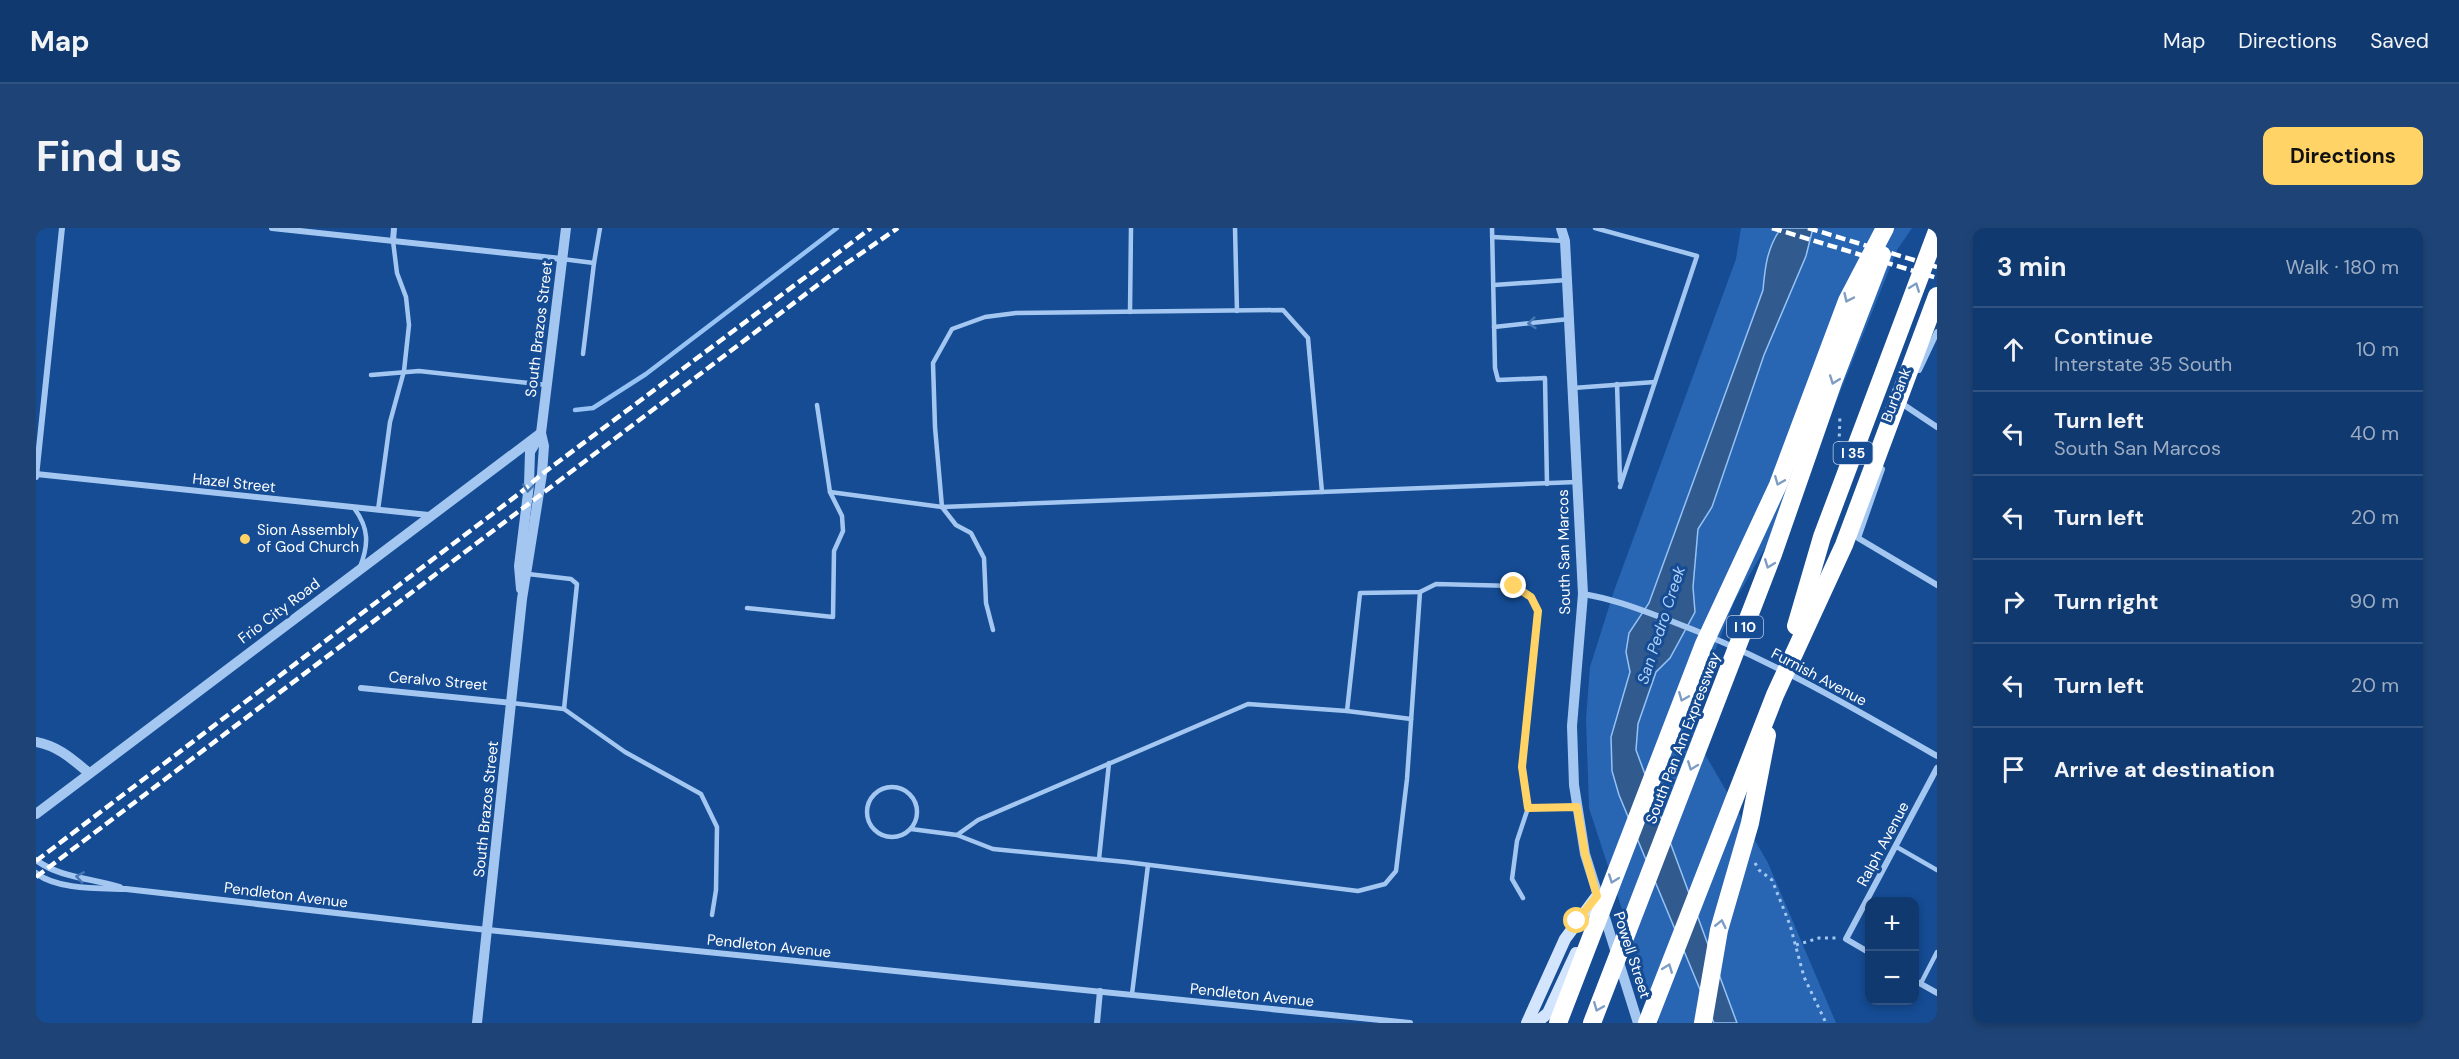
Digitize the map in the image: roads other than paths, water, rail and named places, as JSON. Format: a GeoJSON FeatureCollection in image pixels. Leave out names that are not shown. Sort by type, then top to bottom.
{"type":"FeatureCollection","features":[{"type":"Feature","properties":{"kind":"highway"},"geometry":{"type":"LineString","coordinates":[[1558,1023],[1704,644],[1778,485],[1847,300],[1885,228]]}},
{"type":"Feature","properties":{"kind":"highway","name":"South Pan Am Expressway"},"geometry":{"type":"LineString","coordinates":[[1592,1023],[1769,566],[1833,382],[1893,228]]}},
{"type":"Feature","properties":{"kind":"highway","name":"I 35"},"geometry":{"type":"LineString","coordinates":[[1778,687],[1822,537],[1937,231]]}},
{"type":"Feature","properties":{"kind":"highway"},"geometry":{"type":"LineString","coordinates":[[1913,375],[1937,296]]}},
{"type":"Feature","properties":{"kind":"highway"},"geometry":{"type":"LineString","coordinates":[[1647,1023],[1778,687],[1844,544],[1913,375],[1937,308]]}},
{"type":"Feature","properties":{"kind":"highway"},"geometry":{"type":"LineString","coordinates":[[1703,1023],[1719,930],[1750,823],[1778,687]]}},
{"type":"Feature","properties":{"kind":"main road"},"geometry":{"type":"LineString","coordinates":[[1527,1023],[1565,939],[1597,896]]}},
{"type":"Feature","properties":{"kind":"main road"},"geometry":{"type":"LineString","coordinates":[[1536,1023],[1548,1013],[1583,940],[1597,896]]}},
{"type":"Feature","properties":{"kind":"street"},"geometry":{"type":"LineString","coordinates":[[36,475],[62,228]]}},
{"type":"Feature","properties":{"kind":"street"},"geometry":{"type":"LineString","coordinates":[[272,228],[562,259]]}},
{"type":"Feature","properties":{"kind":"street"},"geometry":{"type":"LineString","coordinates":[[393,241],[394,228]]}},
{"type":"Feature","properties":{"kind":"street","name":"South Brazos Street"},"geometry":{"type":"LineString","coordinates":[[522,599],[519,566],[531,452],[541,433],[566,228]]}},
{"type":"Feature","properties":{"kind":"street","name":"South San Marcos"},"geometry":{"type":"LineString","coordinates":[[1561,228],[1565,241],[1583,594],[1572,726],[1577,807],[1585,854],[1597,896]]}},
{"type":"Feature","properties":{"kind":"street","name":"South San Marcos"},"geometry":{"type":"LineString","coordinates":[[1565,241],[1569,228]]}},
{"type":"Feature","properties":{"kind":"street","name":"Burbank"},"geometry":{"type":"LineString","coordinates":[[1896,427],[1913,375],[1937,332]]}},
{"type":"Feature","properties":{"kind":"street"},"geometry":{"type":"LineString","coordinates":[[1904,405],[1937,427]]}},
{"type":"Feature","properties":{"kind":"street","name":"South Brazos Street"},"geometry":{"type":"LineString","coordinates":[[477,1023],[522,599],[542,474],[544,446],[541,433]]}},
{"type":"Feature","properties":{"kind":"street","name":"Frio City Road"},"geometry":{"type":"LineString","coordinates":[[36,814],[429,515],[541,433]]}},
{"type":"Feature","properties":{"kind":"street"},"geometry":{"type":"LineString","coordinates":[[1885,460],[1858,538],[1937,585]]}},
{"type":"Feature","properties":{"kind":"street","name":"Hazel Street"},"geometry":{"type":"LineString","coordinates":[[36,475],[429,515]]}},
{"type":"Feature","properties":{"kind":"street","name":"Furnish Avenue"},"geometry":{"type":"LineString","coordinates":[[1583,594],[1604,598],[1721,640],[1817,688],[1937,756]]}},
{"type":"Feature","properties":{"kind":"street","name":"Ceralvo Street"},"geometry":{"type":"LineString","coordinates":[[362,688],[512,703]]}},
{"type":"Feature","properties":{"kind":"street"},"geometry":{"type":"LineString","coordinates":[[36,742],[65,753],[89,773]]}},
{"type":"Feature","properties":{"kind":"street","name":"Ralph Avenue"},"geometry":{"type":"LineString","coordinates":[[1866,951],[1846,939],[1937,768]]}},
{"type":"Feature","properties":{"kind":"street","name":"Pendleton Avenue"},"geometry":{"type":"LineString","coordinates":[[36,860],[61,874],[98,880],[126,889]]}},
{"type":"Feature","properties":{"kind":"street","name":"Pendleton Avenue"},"geometry":{"type":"LineString","coordinates":[[36,873],[52,882],[97,888],[126,889],[488,929],[1410,1023]]}},
{"type":"Feature","properties":{"kind":"street","name":"Powell Street"},"geometry":{"type":"LineString","coordinates":[[1597,896],[1638,1023]]}},
{"type":"Feature","properties":{"kind":"street"},"geometry":{"type":"LineString","coordinates":[[1919,983],[1937,993]]}},
{"type":"Feature","properties":{"kind":"street"},"geometry":{"type":"LineString","coordinates":[[1097,1023],[1100,991]]}},
{"type":"Feature","properties":{"kind":"lane"},"geometry":{"type":"LineString","coordinates":[[583,354],[600,228]]}},
{"type":"Feature","properties":{"kind":"lane"},"geometry":{"type":"LineString","coordinates":[[1130,312],[1131,228]]}},
{"type":"Feature","properties":{"kind":"lane"},"geometry":{"type":"LineString","coordinates":[[1235,228],[1237,311]]}},
{"type":"Feature","properties":{"kind":"lane"},"geometry":{"type":"LineString","coordinates":[[1492,228],[1494,327],[1498,380],[1545,378],[1548,484]]}},
{"type":"Feature","properties":{"kind":"lane"},"geometry":{"type":"LineString","coordinates":[[1595,228],[1697,256],[1620,487],[1617,384]]}},
{"type":"Feature","properties":{"kind":"lane"},"geometry":{"type":"LineString","coordinates":[[1492,237],[1565,241]]}},
{"type":"Feature","properties":{"kind":"lane"},"geometry":{"type":"LineString","coordinates":[[378,510],[390,422],[404,371],[409,325],[406,297],[397,273],[393,241]]}},
{"type":"Feature","properties":{"kind":"lane"},"geometry":{"type":"LineString","coordinates":[[562,259],[594,262]]}},
{"type":"Feature","properties":{"kind":"lane"},"geometry":{"type":"LineString","coordinates":[[1494,285],[1567,280]]}},
{"type":"Feature","properties":{"kind":"lane"},"geometry":{"type":"LineString","coordinates":[[993,630],[986,603],[982,552],[971,533],[956,525],[942,507],[935,428],[933,363],[952,329],[985,317],[1016,313],[1283,310],[1308,338],[1323,492]]}},
{"type":"Feature","properties":{"kind":"lane"},"geometry":{"type":"LineString","coordinates":[[1494,327],[1569,319]]}},
{"type":"Feature","properties":{"kind":"lane"},"geometry":{"type":"LineString","coordinates":[[371,375],[419,371],[548,385]]}},
{"type":"Feature","properties":{"kind":"lane"},"geometry":{"type":"LineString","coordinates":[[1572,388],[1655,382]]}},
{"type":"Feature","properties":{"kind":"lane"},"geometry":{"type":"LineString","coordinates":[[747,608],[833,617],[834,551],[843,531],[842,516],[830,492],[817,405]]}},
{"type":"Feature","properties":{"kind":"lane"},"geometry":{"type":"LineString","coordinates":[[830,492],[942,507],[1577,482]]}},
{"type":"Feature","properties":{"kind":"lane"},"geometry":{"type":"LineString","coordinates":[[354,508],[362,518],[367,531],[367,549],[360,568]]}},
{"type":"Feature","properties":{"kind":"lane"},"geometry":{"type":"LineString","coordinates":[[527,574],[571,579],[577,584],[564,709]]}},
{"type":"Feature","properties":{"kind":"lane"},"geometry":{"type":"LineString","coordinates":[[1347,711],[1360,593],[1420,592],[1436,584],[1514,586],[1531,597],[1538,611],[1522,767],[1528,808],[1517,841],[1512,879],[1523,898]]}},
{"type":"Feature","properties":{"kind":"lane"},"geometry":{"type":"LineString","coordinates":[[911,829],[915,822],[917,806],[908,793],[893,787],[878,790],[872,796],[866,812],[872,829],[887,837],[904,835],[911,829],[957,835],[993,849],[1100,859],[1358,891],[1385,884],[1396,871],[1407,779],[1420,592]]}},
{"type":"Feature","properties":{"kind":"lane"},"geometry":{"type":"LineString","coordinates":[[512,703],[564,709],[625,752],[701,794],[717,827],[716,890],[712,915]]}},
{"type":"Feature","properties":{"kind":"lane"},"geometry":{"type":"LineString","coordinates":[[957,835],[978,820],[1248,704],[1347,711],[1411,719]]}},
{"type":"Feature","properties":{"kind":"lane"},"geometry":{"type":"LineString","coordinates":[[1100,859],[1109,763]]}},
{"type":"Feature","properties":{"kind":"lane"},"geometry":{"type":"LineString","coordinates":[[1528,808],[1577,807]]}},
{"type":"Feature","properties":{"kind":"lane"},"geometry":{"type":"LineString","coordinates":[[1895,846],[1937,870]]}},
{"type":"Feature","properties":{"kind":"lane"},"geometry":{"type":"LineString","coordinates":[[1132,994],[1148,865]]}},
{"type":"Feature","properties":{"kind":"lane"},"geometry":{"type":"LineString","coordinates":[[1919,980],[1937,952]]}},
{"type":"Feature","properties":{"kind":"water","name":"San Pedro Creek"},"geometry":{"type":"Polygon","coordinates":[[[1781,228],[1813,228],[1806,256],[1764,355],[1712,507],[1698,529],[1693,587],[1695,612],[1670,658],[1656,672],[1638,724],[1636,750],[1737,1023],[1714,1023],[1619,795],[1612,771],[1611,737],[1630,672],[1626,652],[1629,633],[1649,603],[1763,290],[1770,250],[1781,228]]]}},
{"type":"Feature","properties":{"kind":"waterway"},"geometry":{"type":"LineString","coordinates":[[575,410],[593,408],[646,374],[837,228]]}},
{"type":"Feature","properties":{"kind":"railway"},"geometry":{"type":"LineString","coordinates":[[36,861],[542,474],[871,228]]}},
{"type":"Feature","properties":{"kind":"railway"},"geometry":{"type":"LineString","coordinates":[[36,877],[844,265],[898,228]]}},
{"type":"Feature","properties":{"kind":"railway"},"geometry":{"type":"LineString","coordinates":[[1772,228],[1937,278]]}},
{"type":"Feature","properties":{"kind":"railway"},"geometry":{"type":"LineString","coordinates":[[1808,228],[1937,267]]}},
{"type":"Feature","properties":{"kind":"place","name":"Sion Assembly of God Church"},"geometry":{"type":"Point","coordinates":[245,539]}}]}
